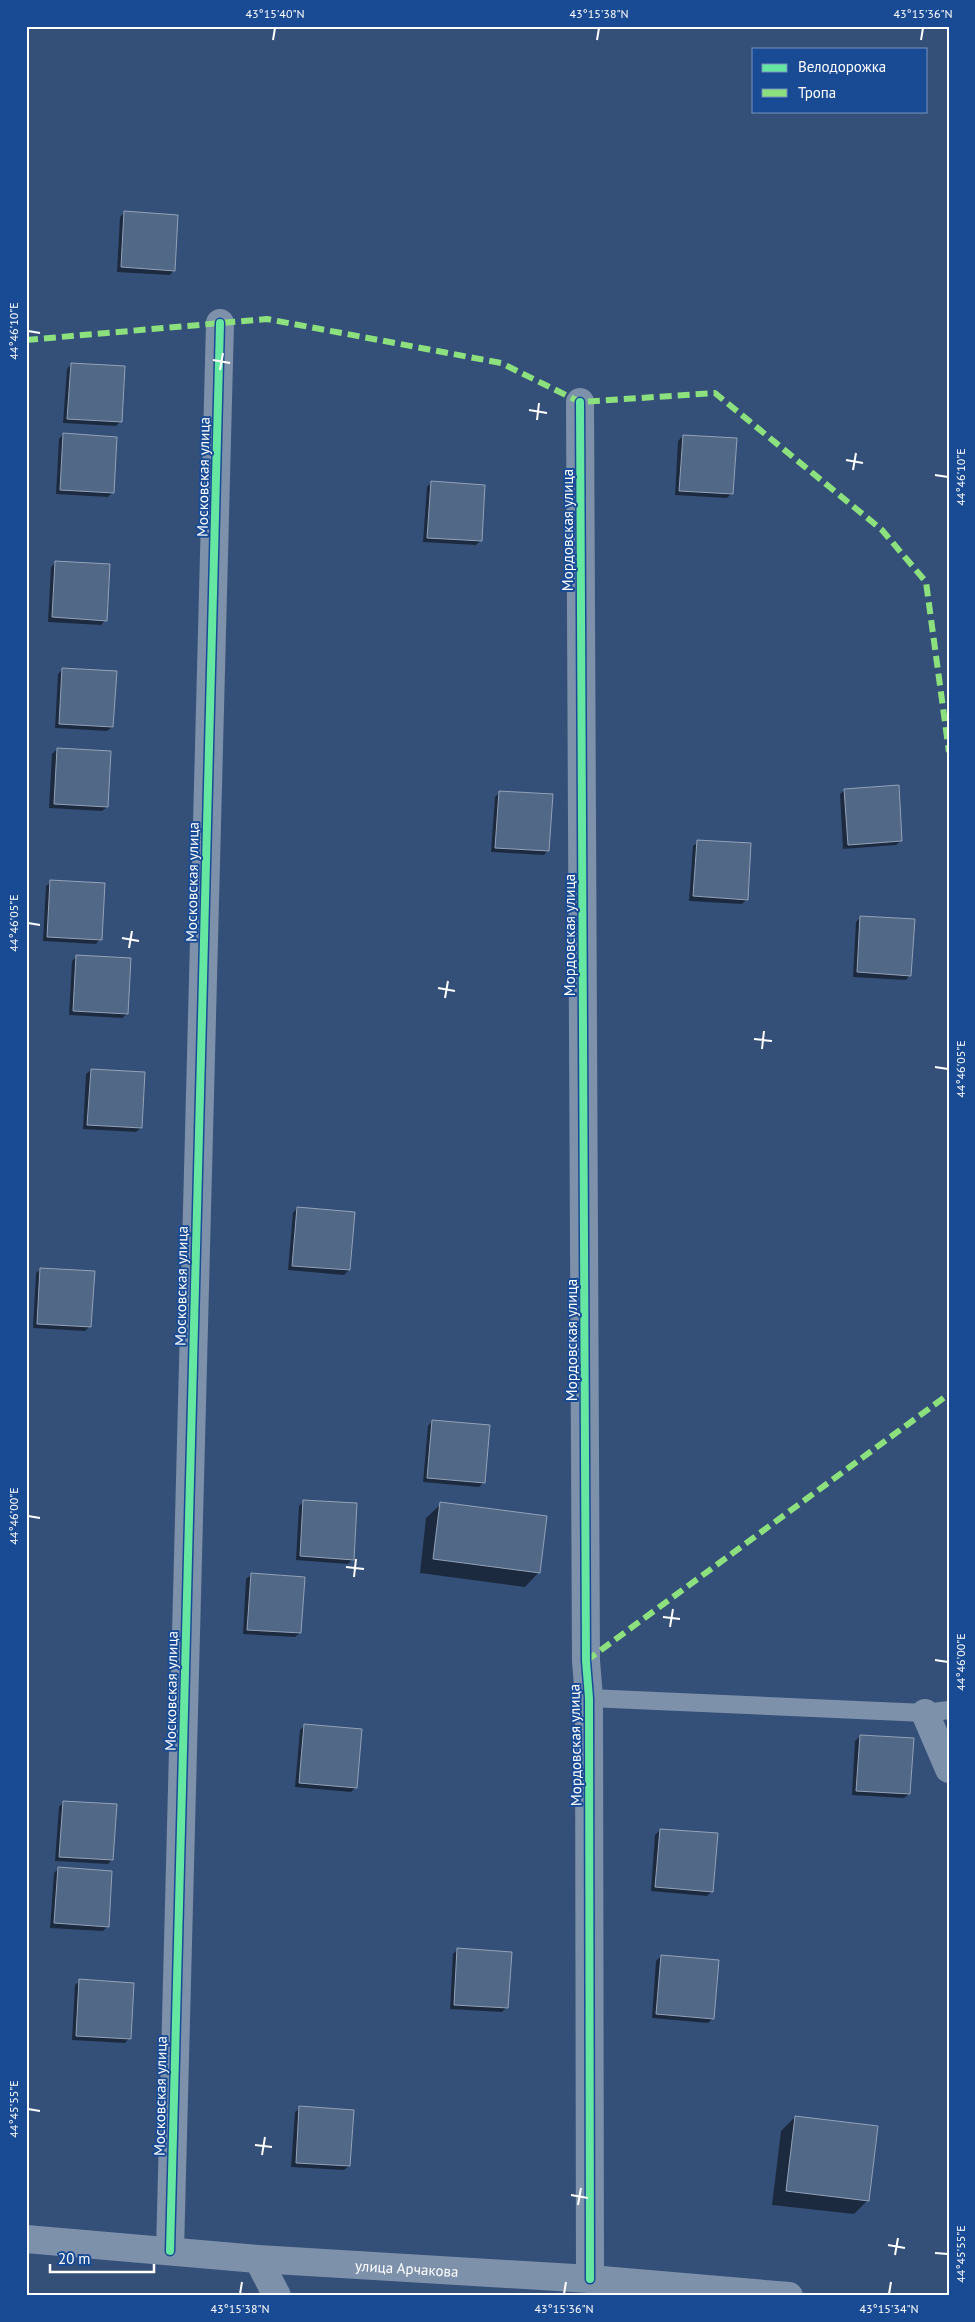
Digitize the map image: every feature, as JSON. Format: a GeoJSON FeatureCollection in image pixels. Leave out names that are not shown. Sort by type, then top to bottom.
{"type":"FeatureCollection","features":[{"type":"Feature","properties":{"kind":"street","name":"Московская улица"},"geometry":{"type":"LineString","coordinates":[[170,2251],[220,323]]}},
{"type":"Feature","properties":{"kind":"street","name":"Мордовская улица"},"geometry":{"type":"LineString","coordinates":[[580,402],[586,1661],[589,1698],[590,2279]]}},
{"type":"Feature","properties":{"kind":"street"},"geometry":{"type":"LineString","coordinates":[[937,1711],[949,1769]]}},
{"type":"Feature","properties":{"kind":"street","name":"улица Арчакова"},"geometry":{"type":"LineString","coordinates":[[26,2239],[258,2259],[590,2279],[789,2296]]}},
{"type":"Feature","properties":{"kind":"street"},"geometry":{"type":"LineString","coordinates":[[258,2259],[277,2296]]}},
{"type":"Feature","properties":{"kind":"lane"},"geometry":{"type":"LineString","coordinates":[[589,1698],[937,1711]]}},
{"type":"Feature","properties":{"kind":"building"},"geometry":{"type":"Polygon","coordinates":[[[124,211],[178,215],[175,271],[121,267],[124,211]]]}},
{"type":"Feature","properties":{"kind":"building"},"geometry":{"type":"Polygon","coordinates":[[[71,363],[125,366],[122,422],[67,419],[71,363]]]}},
{"type":"Feature","properties":{"kind":"building"},"geometry":{"type":"Polygon","coordinates":[[[63,433],[117,437],[114,493],[60,490],[63,433]]]}},
{"type":"Feature","properties":{"kind":"building"},"geometry":{"type":"Polygon","coordinates":[[[683,435],[737,438],[733,494],[679,491],[683,435]]]}},
{"type":"Feature","properties":{"kind":"building"},"geometry":{"type":"Polygon","coordinates":[[[431,481],[485,485],[482,541],[427,538],[431,481]]]}},
{"type":"Feature","properties":{"kind":"building"},"geometry":{"type":"Polygon","coordinates":[[[55,561],[110,564],[107,621],[52,617],[55,561]]]}},
{"type":"Feature","properties":{"kind":"building"},"geometry":{"type":"Polygon","coordinates":[[[62,668],[117,671],[113,727],[59,724],[62,668]]]}},
{"type":"Feature","properties":{"kind":"building"},"geometry":{"type":"Polygon","coordinates":[[[57,748],[111,751],[108,807],[54,804],[57,748]]]}},
{"type":"Feature","properties":{"kind":"building"},"geometry":{"type":"Polygon","coordinates":[[[899,785],[902,841],[848,845],[844,789],[899,785]]]}},
{"type":"Feature","properties":{"kind":"building"},"geometry":{"type":"Polygon","coordinates":[[[499,791],[553,794],[549,851],[495,848],[499,791]]]}},
{"type":"Feature","properties":{"kind":"building"},"geometry":{"type":"Polygon","coordinates":[[[697,840],[751,843],[748,900],[693,896],[697,840]]]}},
{"type":"Feature","properties":{"kind":"building"},"geometry":{"type":"Polygon","coordinates":[[[50,880],[105,883],[102,940],[47,937],[50,880]]]}},
{"type":"Feature","properties":{"kind":"building"},"geometry":{"type":"Polygon","coordinates":[[[860,916],[915,919],[911,976],[857,972],[860,916]]]}},
{"type":"Feature","properties":{"kind":"building"},"geometry":{"type":"Polygon","coordinates":[[[76,955],[131,958],[128,1014],[73,1011],[76,955]]]}},
{"type":"Feature","properties":{"kind":"building"},"geometry":{"type":"Polygon","coordinates":[[[91,1069],[145,1072],[142,1128],[87,1125],[91,1069]]]}},
{"type":"Feature","properties":{"kind":"building"},"geometry":{"type":"Polygon","coordinates":[[[297,1207],[355,1212],[350,1270],[292,1266],[297,1207]]]}},
{"type":"Feature","properties":{"kind":"building"},"geometry":{"type":"Polygon","coordinates":[[[40,1268],[95,1271],[91,1327],[37,1324],[40,1268]]]}},
{"type":"Feature","properties":{"kind":"building"},"geometry":{"type":"Polygon","coordinates":[[[432,1420],[490,1425],[485,1483],[427,1478],[432,1420]]]}},
{"type":"Feature","properties":{"kind":"building"},"geometry":{"type":"Polygon","coordinates":[[[303,1500],[357,1503],[354,1560],[300,1556],[303,1500]]]}},
{"type":"Feature","properties":{"kind":"building"},"geometry":{"type":"Polygon","coordinates":[[[440,1502],[547,1516],[540,1573],[433,1559],[440,1502]]]}},
{"type":"Feature","properties":{"kind":"building"},"geometry":{"type":"Polygon","coordinates":[[[251,1573],[305,1577],[301,1633],[247,1630],[251,1573]]]}},
{"type":"Feature","properties":{"kind":"building"},"geometry":{"type":"Polygon","coordinates":[[[304,1724],[362,1729],[357,1788],[299,1783],[304,1724]]]}},
{"type":"Feature","properties":{"kind":"building"},"geometry":{"type":"Polygon","coordinates":[[[860,1735],[914,1738],[910,1794],[856,1791],[860,1735]]]}},
{"type":"Feature","properties":{"kind":"building"},"geometry":{"type":"Polygon","coordinates":[[[63,1801],[117,1804],[113,1860],[59,1857],[63,1801]]]}},
{"type":"Feature","properties":{"kind":"building"},"geometry":{"type":"Polygon","coordinates":[[[660,1829],[718,1833],[713,1892],[655,1887],[660,1829]]]}},
{"type":"Feature","properties":{"kind":"building"},"geometry":{"type":"Polygon","coordinates":[[[58,1867],[112,1871],[109,1927],[54,1923],[58,1867]]]}},
{"type":"Feature","properties":{"kind":"building"},"geometry":{"type":"Polygon","coordinates":[[[457,1948],[512,1952],[508,2008],[454,2005],[457,1948]]]}},
{"type":"Feature","properties":{"kind":"building"},"geometry":{"type":"Polygon","coordinates":[[[661,1955],[719,1960],[714,2019],[656,2014],[661,1955]]]}},
{"type":"Feature","properties":{"kind":"building"},"geometry":{"type":"Polygon","coordinates":[[[79,1979],[134,1983],[131,2039],[76,2036],[79,1979]]]}},
{"type":"Feature","properties":{"kind":"building"},"geometry":{"type":"Polygon","coordinates":[[[299,2106],[354,2110],[350,2166],[296,2163],[299,2106]]]}},
{"type":"Feature","properties":{"kind":"building"},"geometry":{"type":"Polygon","coordinates":[[[795,2116],[878,2126],[869,2201],[786,2191],[795,2116]]]}},
{"type":"Feature","properties":{"kind":"marked path"},"geometry":{"type":"LineString","coordinates":[[26,340],[267,319],[501,363],[580,402],[715,393],[882,530],[926,582],[949,752]]}},
{"type":"Feature","properties":{"kind":"marked path"},"geometry":{"type":"LineString","coordinates":[[586,1661],[949,1394]]}},
{"type":"Feature","properties":{"kind":"cycle path"},"geometry":{"type":"LineString","coordinates":[[170,2251],[220,323]]}},
{"type":"Feature","properties":{"kind":"cycle path"},"geometry":{"type":"LineString","coordinates":[[580,402],[586,1661],[589,1698],[590,2279]]}}]}
